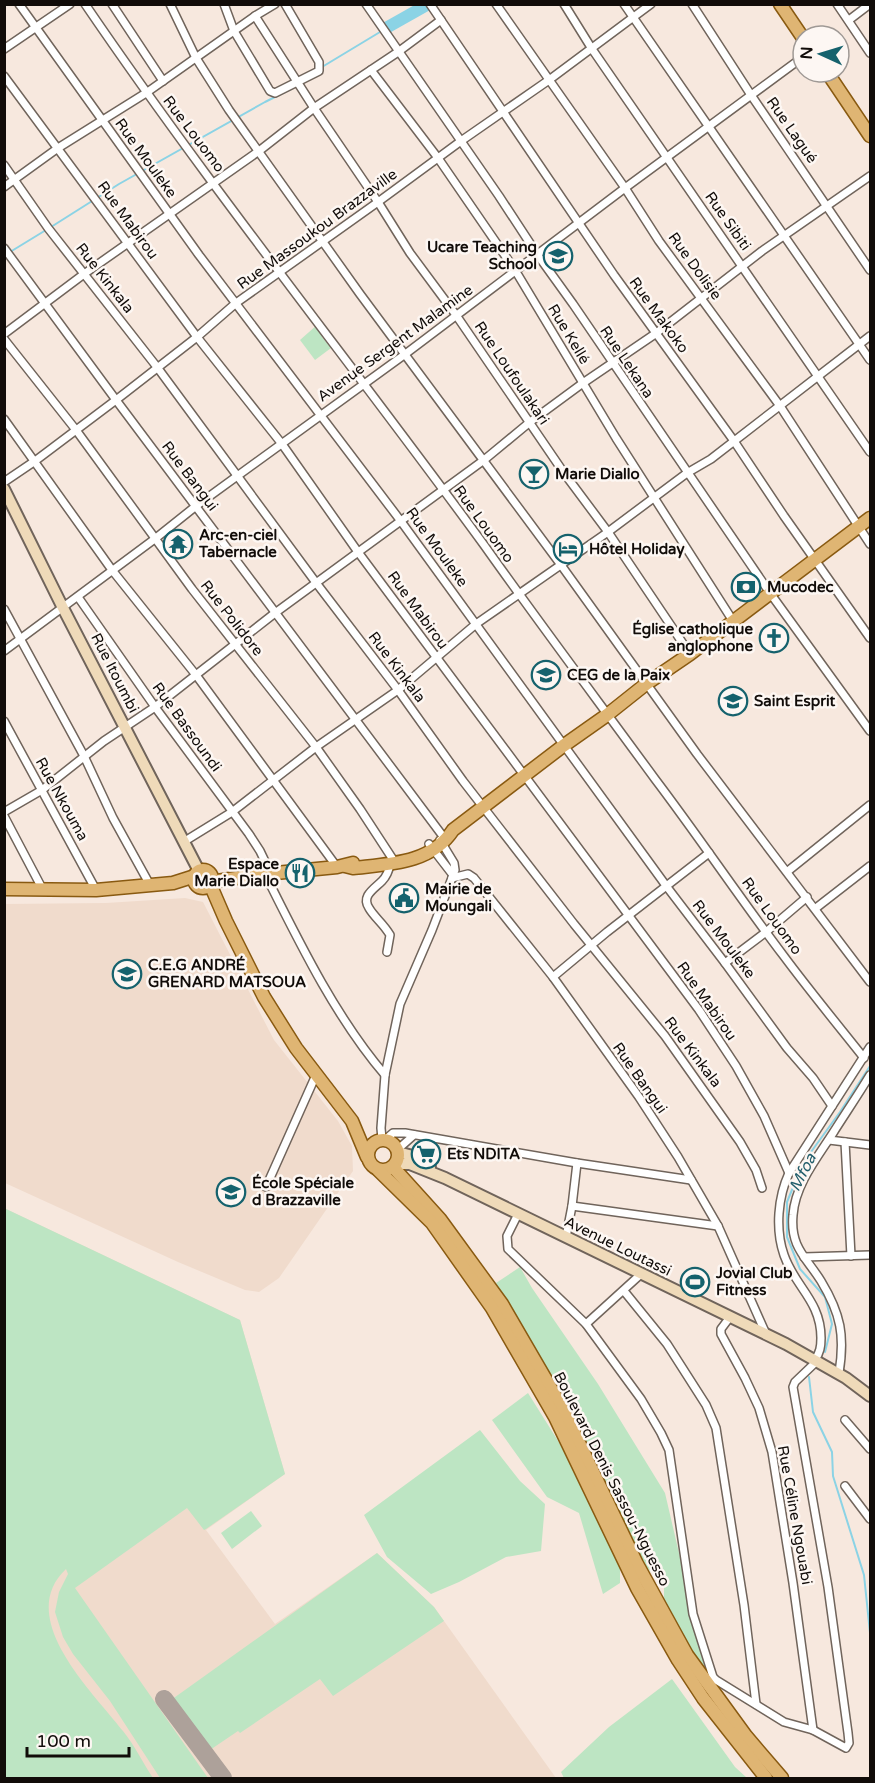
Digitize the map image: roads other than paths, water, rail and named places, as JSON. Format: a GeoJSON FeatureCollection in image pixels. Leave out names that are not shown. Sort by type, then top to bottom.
{"type":"FeatureCollection","features":[{"type":"Feature","properties":{"kind":"main road"},"geometry":{"type":"LineString","coordinates":[[780,4],[794,24]]}},
{"type":"Feature","properties":{"kind":"main road"},"geometry":{"type":"LineString","coordinates":[[789,4],[803,24]]}},
{"type":"Feature","properties":{"kind":"main road"},"geometry":{"type":"LineString","coordinates":[[834,84],[870,136]]}},
{"type":"Feature","properties":{"kind":"main road"},"geometry":{"type":"LineString","coordinates":[[844,84],[870,121]]}},
{"type":"Feature","properties":{"kind":"main road","name":"Rue Itoumbi"},"geometry":{"type":"LineString","coordinates":[[4,489],[203,880]]}},
{"type":"Feature","properties":{"kind":"main road"},"geometry":{"type":"LineString","coordinates":[[4,889],[96,890],[341,866],[353,868],[417,858],[563,746],[690,654],[870,518]]}},
{"type":"Feature","properties":{"kind":"main road"},"geometry":{"type":"LineString","coordinates":[[203,880],[264,997],[296,1048],[352,1121],[371,1165],[378,1170],[384,1170],[396,1158],[393,1143],[381,1140],[352,1121]]}},
{"type":"Feature","properties":{"kind":"main road"},"geometry":{"type":"LineString","coordinates":[[367,1157],[369,1147],[381,1140]]}},
{"type":"Feature","properties":{"kind":"main road","name":"Avenue Loutassi"},"geometry":{"type":"LineString","coordinates":[[396,1158],[445,1178],[766,1334],[839,1373],[870,1396]]}},
{"type":"Feature","properties":{"kind":"main road","name":"Boulevard Denis Sassou-Nguesso"},"geometry":{"type":"LineString","coordinates":[[396,1158],[502,1304],[563,1408],[637,1564],[643,1586],[693,1663],[746,1736],[782,1779]]}},
{"type":"Feature","properties":{"kind":"main road","name":"Boulevard Denis Sassou-Nguesso"},"geometry":{"type":"LineString","coordinates":[[378,1170],[432,1223],[492,1308],[555,1418],[643,1586],[678,1660],[702,1698],[766,1779]]}},
{"type":"Feature","properties":{"kind":"street","name":"Rue Mouleke"},"geometry":{"type":"LineString","coordinates":[[19,4],[169,213],[400,520],[563,746],[832,1106]]}},
{"type":"Feature","properties":{"kind":"street"},"geometry":{"type":"LineString","coordinates":[[4,49],[70,4]]}},
{"type":"Feature","properties":{"kind":"street","name":"Rue Louomo"},"geometry":{"type":"LineString","coordinates":[[85,4],[146,93],[279,273],[364,383],[766,932],[864,1058]]}},
{"type":"Feature","properties":{"kind":"street"},"geometry":{"type":"LineString","coordinates":[[112,4],[163,81]]}},
{"type":"Feature","properties":{"kind":"street"},"geometry":{"type":"LineString","coordinates":[[170,4],[196,58],[229,110],[323,242],[697,754],[870,982]]}},
{"type":"Feature","properties":{"kind":"street"},"geometry":{"type":"LineString","coordinates":[[224,4],[234,31],[270,91],[275,93],[298,83],[319,71],[320,68],[319,62],[285,4]]}},
{"type":"Feature","properties":{"kind":"street"},"geometry":{"type":"LineString","coordinates":[[4,187],[58,148],[146,93],[275,4]]}},
{"type":"Feature","properties":{"kind":"street","name":"Rue Lekana"},"geometry":{"type":"LineString","coordinates":[[366,4],[770,593],[870,731]]}},
{"type":"Feature","properties":{"kind":"street","name":"Rue Makoko"},"geometry":{"type":"LineString","coordinates":[[430,4],[655,334],[734,441],[870,638]]}},
{"type":"Feature","properties":{"kind":"street","name":"Rue Dolisie"},"geometry":{"type":"LineString","coordinates":[[496,4],[659,240],[780,406],[870,544]]}},
{"type":"Feature","properties":{"kind":"street","name":"Rue Sibiti"},"geometry":{"type":"LineString","coordinates":[[564,4],[870,452]]}},
{"type":"Feature","properties":{"kind":"street"},"geometry":{"type":"LineString","coordinates":[[624,4],[870,360]]}},
{"type":"Feature","properties":{"kind":"street","name":"Rue Massoukou Brazzaville"},"geometry":{"type":"LineString","coordinates":[[4,482],[116,400],[236,303],[460,141],[549,80],[651,4]]}},
{"type":"Feature","properties":{"kind":"street","name":"Rue Lagué"},"geometry":{"type":"LineString","coordinates":[[692,4],[751,95],[867,260],[870,270]]}},
{"type":"Feature","properties":{"kind":"street"},"geometry":{"type":"LineString","coordinates":[[837,4],[870,53]]}},
{"type":"Feature","properties":{"kind":"street"},"geometry":{"type":"LineString","coordinates":[[849,20],[870,4]]}},
{"type":"Feature","properties":{"kind":"street","name":"Rue Loufoulakari"},"geometry":{"type":"LineString","coordinates":[[255,16],[410,253],[608,532],[690,654]]}},
{"type":"Feature","properties":{"kind":"street"},"geometry":{"type":"LineString","coordinates":[[4,334],[169,213],[259,151],[314,108],[398,52],[441,20]]}},
{"type":"Feature","properties":{"kind":"street","name":"Avenue Sergent Malamine"},"geometry":{"type":"LineString","coordinates":[[4,651],[791,66]]}},
{"type":"Feature","properties":{"kind":"street","name":"Rue Kellé"},"geometry":{"type":"LineString","coordinates":[[371,70],[438,158],[515,270],[583,383],[733,621]]}},
{"type":"Feature","properties":{"kind":"street","name":"Rue Mabirou"},"geometry":{"type":"LineString","coordinates":[[4,76],[197,336],[282,444],[358,552],[699,1010],[736,1066],[764,1116],[789,1173]]}},
{"type":"Feature","properties":{"kind":"street","name":"Rue Kinkala"},"geometry":{"type":"LineString","coordinates":[[4,165],[48,228],[157,367],[483,807],[665,1036],[740,1142],[756,1170],[762,1188]]}},
{"type":"Feature","properties":{"kind":"street"},"geometry":{"type":"LineString","coordinates":[[43,890],[4,814],[42,790],[84,756],[155,707],[275,613],[484,460],[530,422],[655,334],[785,235],[870,176]]}},
{"type":"Feature","properties":{"kind":"street","name":"Rue Bangui"},"geometry":{"type":"LineString","coordinates":[[4,248],[356,719],[440,840]]}},
{"type":"Feature","properties":{"kind":"street"},"geometry":{"type":"LineString","coordinates":[[185,841],[232,812],[316,747],[398,690],[476,624],[608,532],[687,473],[711,459],[870,336]]}},
{"type":"Feature","properties":{"kind":"street","name":"Rue Polidore"},"geometry":{"type":"LineString","coordinates":[[4,339],[76,430],[192,589],[316,747],[360,809],[391,861]]}},
{"type":"Feature","properties":{"kind":"street"},"geometry":{"type":"LineString","coordinates":[[4,419],[112,570],[196,675],[272,780],[341,866]]}},
{"type":"Feature","properties":{"kind":"street","name":"Rue Bassoundi"},"geometry":{"type":"LineString","coordinates":[[78,597],[260,851],[268,874],[323,984],[363,1048],[385,1075]]}},
{"type":"Feature","properties":{"kind":"street"},"geometry":{"type":"LineString","coordinates":[[4,609],[84,756],[113,818],[150,885]]}},
{"type":"Feature","properties":{"kind":"street","name":"Rue Nkouma"},"geometry":{"type":"LineString","coordinates":[[4,721],[96,890]]}},
{"type":"Feature","properties":{"kind":"street"},"geometry":{"type":"LineString","coordinates":[[788,871],[870,805]]}},
{"type":"Feature","properties":{"kind":"street"},"geometry":{"type":"LineString","coordinates":[[440,840],[453,876]]}},
{"type":"Feature","properties":{"kind":"street"},"geometry":{"type":"LineString","coordinates":[[381,1140],[385,1075],[400,1004],[455,870],[454,863],[440,840]]}},
{"type":"Feature","properties":{"kind":"street"},"geometry":{"type":"LineString","coordinates":[[553,977],[709,853]]}},
{"type":"Feature","properties":{"kind":"street"},"geometry":{"type":"LineString","coordinates":[[387,952],[390,935],[385,926],[370,912],[366,898],[388,873],[391,861]]}},
{"type":"Feature","properties":{"kind":"street"},"geometry":{"type":"LineString","coordinates":[[816,908],[870,866]]}},
{"type":"Feature","properties":{"kind":"street","name":"Rue Bangui"},"geometry":{"type":"LineString","coordinates":[[453,876],[468,874],[474,878],[553,977],[639,1097],[718,1226],[766,1334]]}},
{"type":"Feature","properties":{"kind":"street"},"geometry":{"type":"LineString","coordinates":[[725,963],[807,897]]}},
{"type":"Feature","properties":{"kind":"street"},"geometry":{"type":"LineString","coordinates":[[518,1214],[507,1236],[508,1250],[586,1324],[641,1399],[669,1450],[693,1614],[713,1677],[784,1722],[813,1730],[846,1748],[848,1733],[828,1587],[793,1387],[816,1360],[821,1346],[821,1329],[818,1313],[790,1269],[782,1249],[779,1208],[789,1173],[870,1047]]}},
{"type":"Feature","properties":{"kind":"street"},"geometry":{"type":"LineString","coordinates":[[266,1187],[316,1075]]}},
{"type":"Feature","properties":{"kind":"street"},"geometry":{"type":"LineString","coordinates":[[839,1373],[842,1334],[838,1318],[825,1288],[797,1247],[793,1237],[793,1215],[795,1203],[814,1161],[870,1075]]}},
{"type":"Feature","properties":{"kind":"street"},"geometry":{"type":"LineString","coordinates":[[381,1140],[393,1133],[405,1133],[691,1180]]}},
{"type":"Feature","properties":{"kind":"street"},"geometry":{"type":"LineString","coordinates":[[396,1158],[414,1136]]}},
{"type":"Feature","properties":{"kind":"street"},"geometry":{"type":"LineString","coordinates":[[829,1140],[870,1145]]}},
{"type":"Feature","properties":{"kind":"street"},"geometry":{"type":"LineString","coordinates":[[845,1142],[851,1256]]}},
{"type":"Feature","properties":{"kind":"street"},"geometry":{"type":"LineString","coordinates":[[566,1237],[577,1163]]}},
{"type":"Feature","properties":{"kind":"street"},"geometry":{"type":"LineString","coordinates":[[572,1206],[718,1226]]}},
{"type":"Feature","properties":{"kind":"street"},"geometry":{"type":"LineString","coordinates":[[804,1257],[870,1255]]}},
{"type":"Feature","properties":{"kind":"street"},"geometry":{"type":"LineString","coordinates":[[586,1324],[641,1274]]}},
{"type":"Feature","properties":{"kind":"street"},"geometry":{"type":"LineString","coordinates":[[624,1291],[667,1344],[706,1405],[716,1428],[756,1704]]}},
{"type":"Feature","properties":{"kind":"street","name":"Rue Céline Ngouabi"},"geometry":{"type":"LineString","coordinates":[[730,1317],[721,1329],[721,1334],[759,1408],[772,1452],[813,1730]]}},
{"type":"Feature","properties":{"kind":"street"},"geometry":{"type":"LineString","coordinates":[[845,1420],[870,1449]]}},
{"type":"Feature","properties":{"kind":"street"},"geometry":{"type":"LineString","coordinates":[[845,1486],[870,1519]]}},
{"type":"Feature","properties":{"kind":"waterway"},"geometry":{"type":"LineString","coordinates":[[386,28],[425,6]]}},
{"type":"Feature","properties":{"kind":"waterway"},"geometry":{"type":"LineString","coordinates":[[322,67],[380,32]]}},
{"type":"Feature","properties":{"kind":"waterway"},"geometry":{"type":"LineString","coordinates":[[51,227],[119,184],[293,88]]}},
{"type":"Feature","properties":{"kind":"waterway"},"geometry":{"type":"LineString","coordinates":[[10,252],[46,230]]}},
{"type":"Feature","properties":{"kind":"waterway","name":"Mfoa"},"geometry":{"type":"LineString","coordinates":[[825,1352],[832,1324],[825,1297],[800,1269],[787,1237],[787,1202],[803,1163],[870,1066]]}},
{"type":"Feature","properties":{"kind":"waterway","name":"Mfoa"},"geometry":{"type":"LineString","coordinates":[[809,1377],[813,1412],[832,1452],[833,1476],[864,1575],[870,1633]]}},
{"type":"Feature","properties":{"kind":"place","name":"Ucare Teaching School"},"geometry":{"type":"Point","coordinates":[558,256]}},
{"type":"Feature","properties":{"kind":"place","name":"Marie Diallo"},"geometry":{"type":"Point","coordinates":[534,474]}},
{"type":"Feature","properties":{"kind":"place","name":"Arc-en-ciel Tabernacle"},"geometry":{"type":"Point","coordinates":[178,544]}},
{"type":"Feature","properties":{"kind":"place","name":"Hôtel Holiday"},"geometry":{"type":"Point","coordinates":[568,549]}},
{"type":"Feature","properties":{"kind":"place","name":"Mucodec"},"geometry":{"type":"Point","coordinates":[746,587]}},
{"type":"Feature","properties":{"kind":"place","name":"Église catholique anglophone"},"geometry":{"type":"Point","coordinates":[774,638]}},
{"type":"Feature","properties":{"kind":"place","name":"CEG de la Paix"},"geometry":{"type":"Point","coordinates":[546,675]}},
{"type":"Feature","properties":{"kind":"place","name":"Saint Esprit"},"geometry":{"type":"Point","coordinates":[733,701]}},
{"type":"Feature","properties":{"kind":"place","name":"Espace Marie Diallo"},"geometry":{"type":"Point","coordinates":[300,873]}},
{"type":"Feature","properties":{"kind":"place","name":"Mairie de Moungali"},"geometry":{"type":"Point","coordinates":[404,898]}},
{"type":"Feature","properties":{"kind":"place","name":"C.E.G ANDRÉ GRENARD MATSOUA"},"geometry":{"type":"Point","coordinates":[127,974]}},
{"type":"Feature","properties":{"kind":"place","name":"Ets NDITA"},"geometry":{"type":"Point","coordinates":[426,1154]}},
{"type":"Feature","properties":{"kind":"place","name":"École Spéciale d Brazzaville"},"geometry":{"type":"Point","coordinates":[231,1192]}},
{"type":"Feature","properties":{"kind":"place","name":"Jovial Club Fitness"},"geometry":{"type":"Point","coordinates":[695,1282]}}]}
